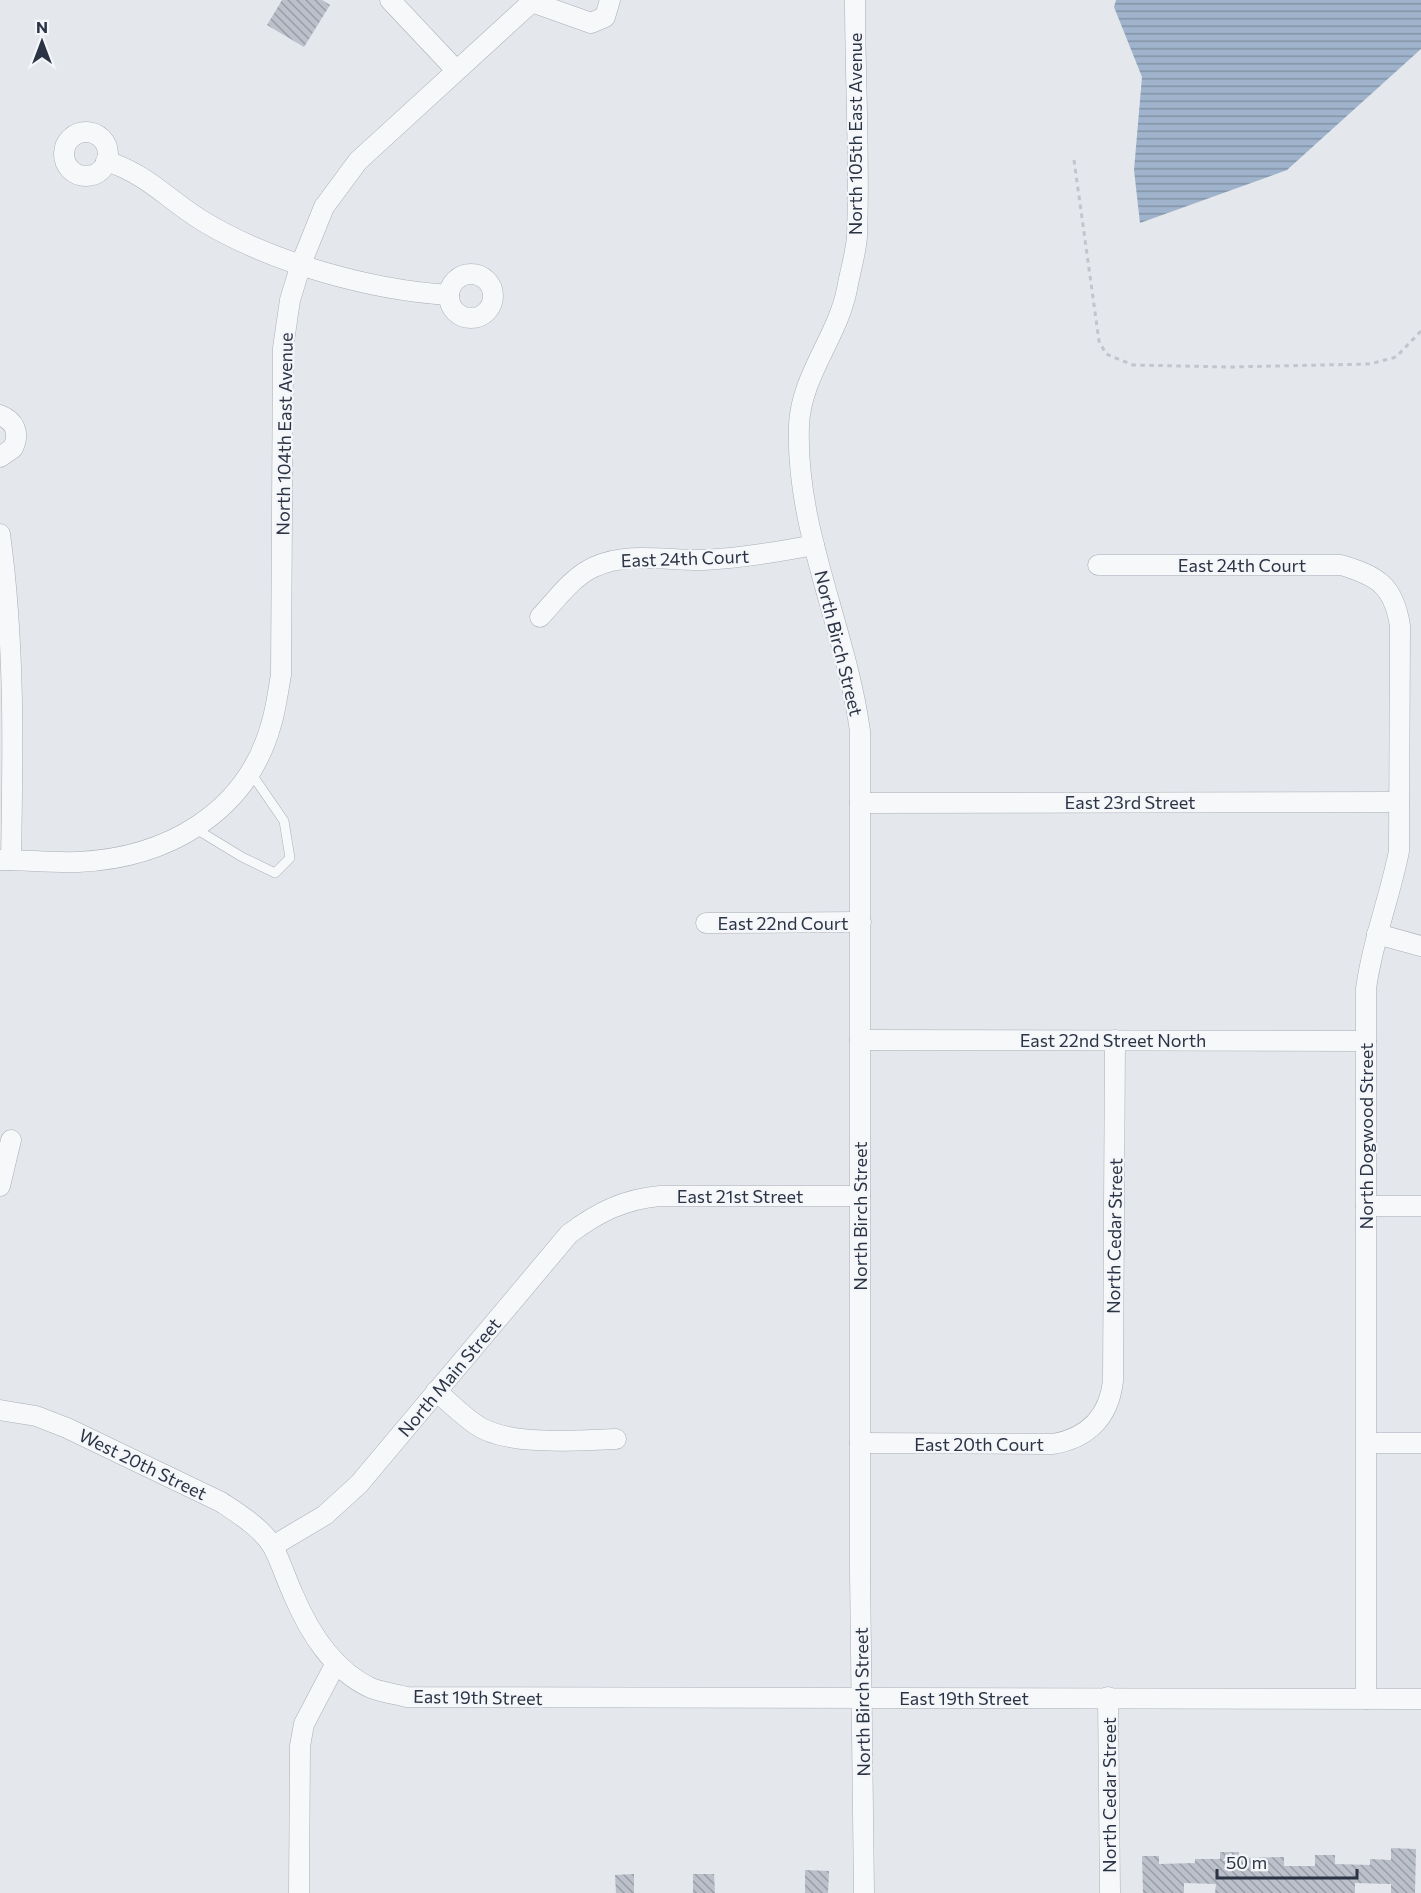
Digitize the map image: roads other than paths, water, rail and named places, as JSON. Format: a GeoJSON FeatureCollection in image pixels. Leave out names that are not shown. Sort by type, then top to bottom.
{"type":"FeatureCollection","features":[{"type":"Feature","properties":{"kind":"street"},"geometry":{"type":"LineString","coordinates":[[390,0],[456,69]]}},
{"type":"Feature","properties":{"kind":"street"},"geometry":{"type":"LineString","coordinates":[[532,1],[591,23],[605,17],[609,0]]}},
{"type":"Feature","properties":{"kind":"street","name":"North 105th East Avenue"},"geometry":{"type":"LineString","coordinates":[[814,545],[803,491],[799,422],[816,362],[844,302],[857,238],[855,0]]}},
{"type":"Feature","properties":{"kind":"street","name":"North 104th East Avenue"},"geometry":{"type":"LineString","coordinates":[[6,861],[78,862],[146,852],[196,829],[224,804],[251,773],[271,725],[281,675],[283,348],[290,300],[301,264],[324,207],[358,161],[532,1]]}},
{"type":"Feature","properties":{"kind":"street"},"geometry":{"type":"LineString","coordinates":[[106,160],[131,169],[204,222],[244,244],[301,264],[404,292],[449,295]]}},
{"type":"Feature","properties":{"kind":"street"},"geometry":{"type":"LineString","coordinates":[[0,415],[12,422],[16,438],[11,450],[0,457]]}},
{"type":"Feature","properties":{"kind":"street"},"geometry":{"type":"LineString","coordinates":[[0,534],[12,643],[14,716],[6,861]]}},
{"type":"Feature","properties":{"kind":"street","name":"East 24th Court"},"geometry":{"type":"LineString","coordinates":[[540,617],[575,581],[593,567],[616,559],[704,560],[760,555],[814,545]]}},
{"type":"Feature","properties":{"kind":"street","name":"North Birch Street"},"geometry":{"type":"LineString","coordinates":[[814,545],[855,692],[860,731],[860,1443],[864,1893]]}},
{"type":"Feature","properties":{"kind":"street","name":"East 24th Court"},"geometry":{"type":"LineString","coordinates":[[1098,565],[1341,565],[1364,571],[1382,583]]}},
{"type":"Feature","properties":{"kind":"street","name":"North Dogwood Street"},"geometry":{"type":"LineString","coordinates":[[1366,1699],[1366,989],[1377,934],[1399,850],[1400,802],[1400,626],[1397,608],[1390,592],[1382,583]]}},
{"type":"Feature","properties":{"kind":"street","name":"East 23rd Street"},"geometry":{"type":"LineString","coordinates":[[860,803],[1400,802]]}},
{"type":"Feature","properties":{"kind":"street","name":"East 22nd Court"},"geometry":{"type":"LineString","coordinates":[[706,923],[861,922]]}},
{"type":"Feature","properties":{"kind":"street"},"geometry":{"type":"LineString","coordinates":[[1377,934],[1421,946]]}},
{"type":"Feature","properties":{"kind":"street","name":"East 22nd Street North"},"geometry":{"type":"LineString","coordinates":[[860,1040],[1366,1041]]}},
{"type":"Feature","properties":{"kind":"street","name":"North Cedar Street"},"geometry":{"type":"LineString","coordinates":[[1093,1427],[1108,1408],[1113,1381],[1116,1040]]}},
{"type":"Feature","properties":{"kind":"street"},"geometry":{"type":"LineString","coordinates":[[0,1186],[11,1140]]}},
{"type":"Feature","properties":{"kind":"street","name":"East 21st Street"},"geometry":{"type":"LineString","coordinates":[[620,1203],[660,1196],[860,1196]]}},
{"type":"Feature","properties":{"kind":"street","name":"North Main Street"},"geometry":{"type":"LineString","coordinates":[[273,1546],[312,1524],[344,1500],[569,1234],[599,1213],[620,1203]]}},
{"type":"Feature","properties":{"kind":"street"},"geometry":{"type":"LineString","coordinates":[[1366,1206],[1421,1206]]}},
{"type":"Feature","properties":{"kind":"street"},"geometry":{"type":"LineString","coordinates":[[436,1391],[476,1426],[508,1437],[549,1441],[616,1439]]}},
{"type":"Feature","properties":{"kind":"street","name":"West 20th Street"},"geometry":{"type":"LineString","coordinates":[[0,1410],[36,1416],[68,1428],[221,1502],[256,1528],[273,1546]]}},
{"type":"Feature","properties":{"kind":"street","name":"East 20th Court"},"geometry":{"type":"LineString","coordinates":[[860,1443],[1053,1444],[1074,1439],[1093,1427]]}},
{"type":"Feature","properties":{"kind":"street"},"geometry":{"type":"LineString","coordinates":[[1367,1443],[1421,1443]]}},
{"type":"Feature","properties":{"kind":"street","name":"East 19th Street"},"geometry":{"type":"LineString","coordinates":[[273,1546],[309,1628],[336,1663],[371,1688],[407,1697],[1421,1699]]}},
{"type":"Feature","properties":{"kind":"street"},"geometry":{"type":"LineString","coordinates":[[299,1893],[300,1746],[304,1724],[336,1663]]}},
{"type":"Feature","properties":{"kind":"street","name":"North Cedar Street"},"geometry":{"type":"LineString","coordinates":[[1108,1697],[1110,1893]]}},
{"type":"Feature","properties":{"kind":"lane"},"geometry":{"type":"LineString","coordinates":[[196,829],[242,857],[275,873],[290,858],[284,821],[251,773]]}},
{"type":"Feature","properties":{"kind":"water"},"geometry":{"type":"Polygon","coordinates":[[[1116,0],[1421,0],[1421,49],[1287,170],[1140,223],[1134,170],[1142,77],[1114,7],[1116,0]]]}}]}
